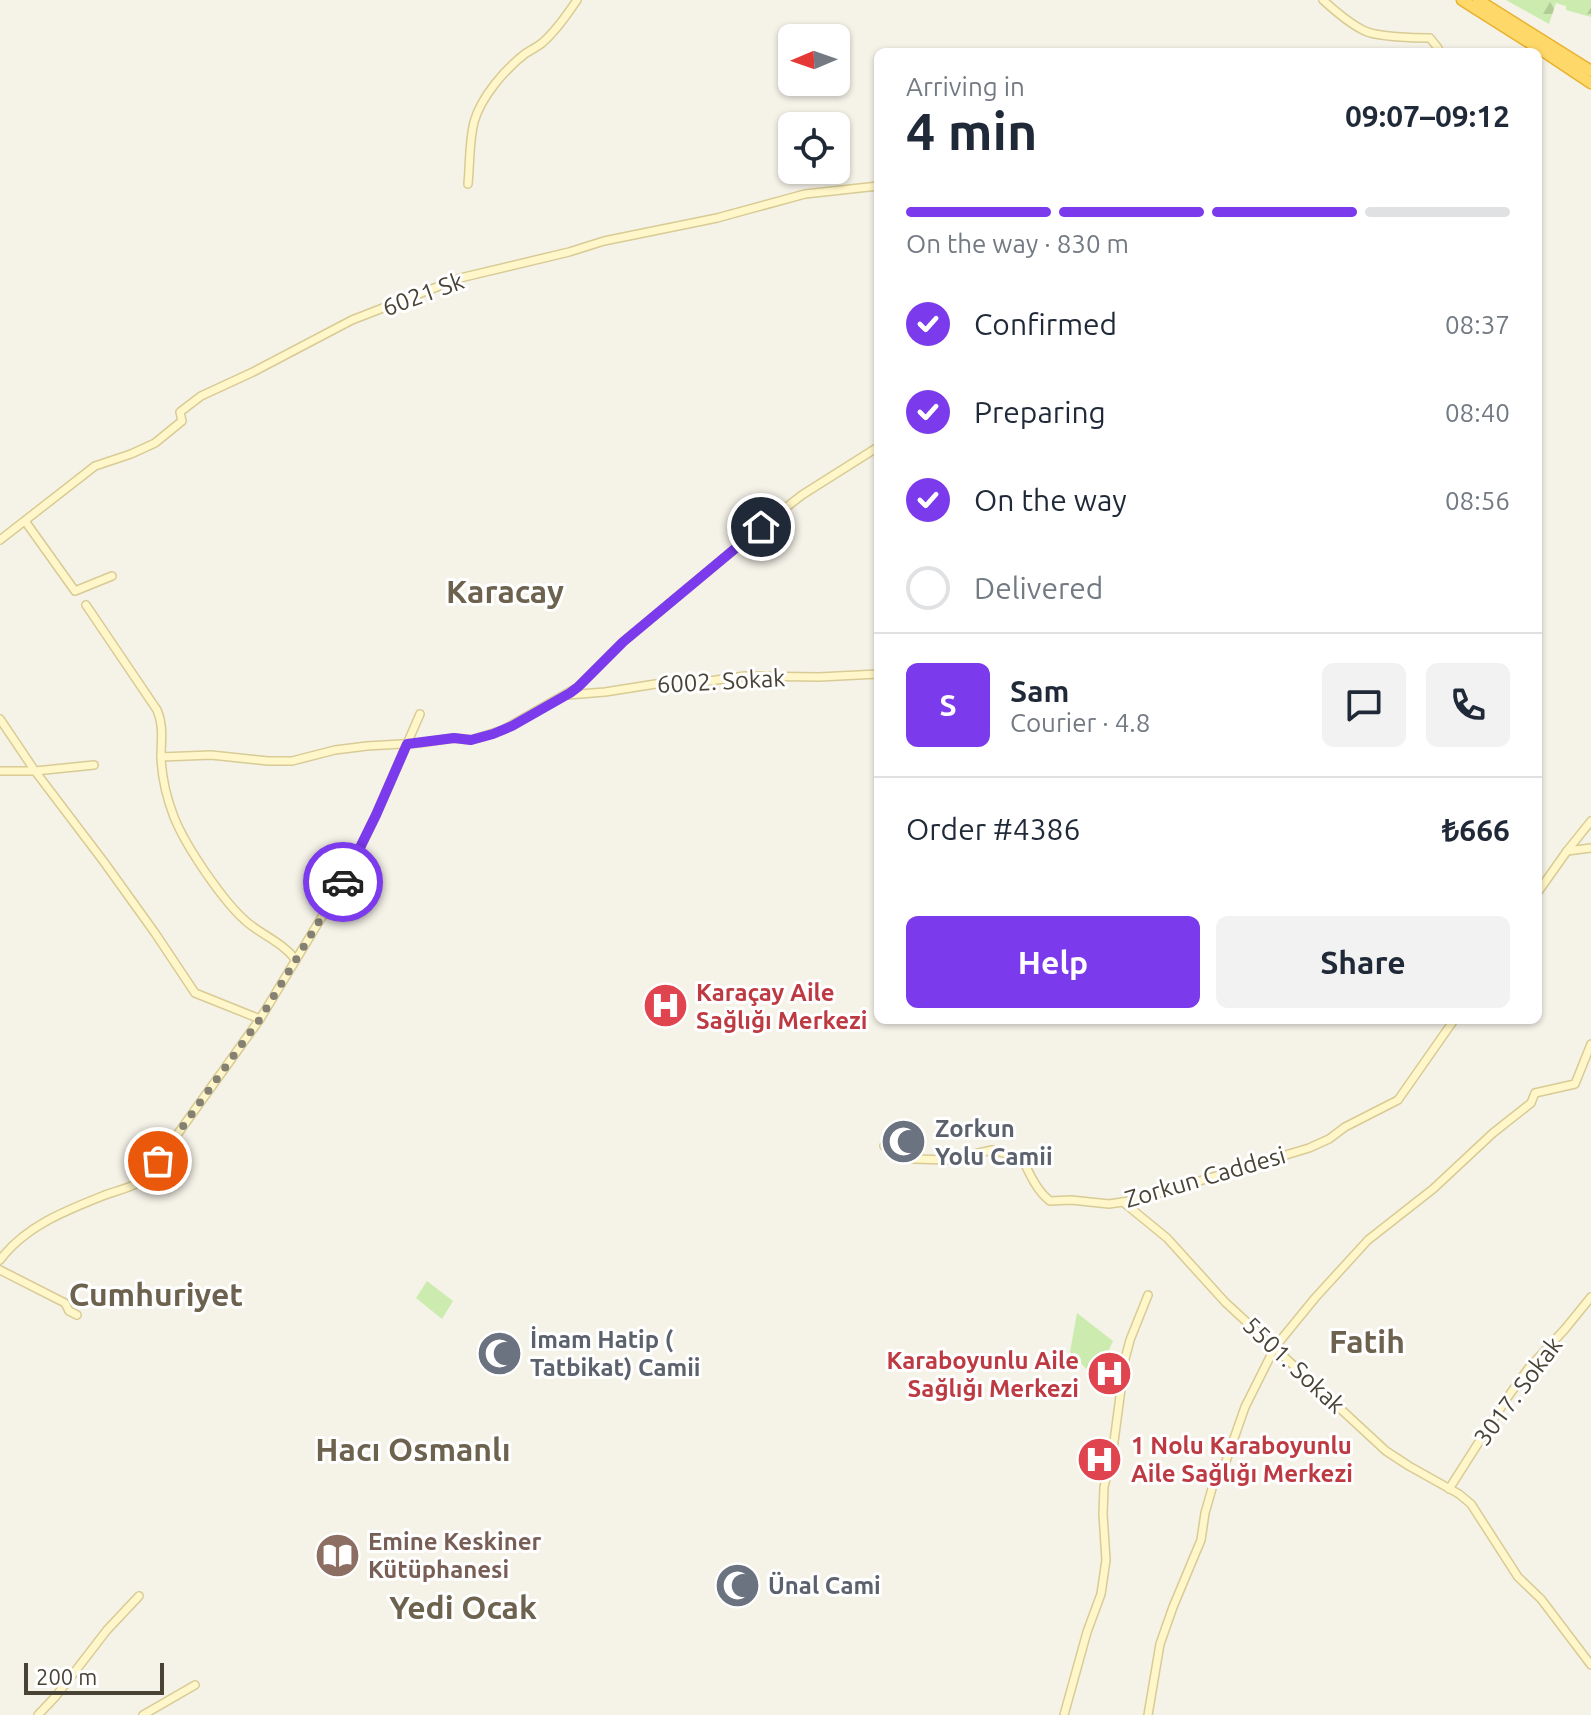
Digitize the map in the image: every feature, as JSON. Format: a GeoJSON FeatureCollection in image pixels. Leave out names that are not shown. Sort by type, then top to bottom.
{"type":"FeatureCollection","features":[{"type":"Feature","properties":{"kind":"highway"},"geometry":{"type":"LineString","coordinates":[[1462,0],[1538,48]]}},
{"type":"Feature","properties":{"kind":"highway"},"geometry":{"type":"LineString","coordinates":[[1478,0],[1591,71]]}},
{"type":"Feature","properties":{"kind":"highway"},"geometry":{"type":"LineString","coordinates":[[1542,51],[1591,83]]}},
{"type":"Feature","properties":{"kind":"street"},"geometry":{"type":"LineString","coordinates":[[468,184],[475,121],[482,104],[514,64],[542,43],[560,24],[577,0]]}},
{"type":"Feature","properties":{"kind":"street"},"geometry":{"type":"LineString","coordinates":[[1323,0],[1367,32],[1430,38],[1438,48]]}},
{"type":"Feature","properties":{"kind":"street","name":"6021 Sk"},"geometry":{"type":"LineString","coordinates":[[0,540],[95,466],[155,443],[182,421],[180,412],[201,396],[352,320],[460,278],[604,241],[717,218],[805,194],[874,186]]}},
{"type":"Feature","properties":{"kind":"street"},"geometry":{"type":"LineString","coordinates":[[161,757],[211,755],[282,762],[335,750],[454,738],[471,740],[512,726],[578,687],[623,642],[765,523],[802,495],[874,450]]}},
{"type":"Feature","properties":{"kind":"street"},"geometry":{"type":"LineString","coordinates":[[25,521],[75,591],[112,576]]}},
{"type":"Feature","properties":{"kind":"street"},"geometry":{"type":"LineString","coordinates":[[86,605],[161,719],[161,757],[169,802],[184,839],[235,911],[288,950],[296,960]]}},
{"type":"Feature","properties":{"kind":"street","name":"6002. Sokak"},"geometry":{"type":"LineString","coordinates":[[565,695],[662,683],[695,683],[733,676],[874,674]]}},
{"type":"Feature","properties":{"kind":"street"},"geometry":{"type":"LineString","coordinates":[[0,1260],[8,1249],[39,1225],[146,1179],[260,1019],[357,857],[420,714]]}},
{"type":"Feature","properties":{"kind":"street"},"geometry":{"type":"LineString","coordinates":[[0,719],[195,993],[260,1019]]}},
{"type":"Feature","properties":{"kind":"street"},"geometry":{"type":"LineString","coordinates":[[0,771],[94,765]]}},
{"type":"Feature","properties":{"kind":"street"},"geometry":{"type":"LineString","coordinates":[[1542,886],[1591,821]]}},
{"type":"Feature","properties":{"kind":"street"},"geometry":{"type":"LineString","coordinates":[[1567,851],[1591,848]]}},
{"type":"Feature","properties":{"kind":"street","name":"Zorkun Caddesi"},"geometry":{"type":"LineString","coordinates":[[884,1146],[900,1155],[935,1161],[986,1151],[999,1152],[1024,1159],[1036,1186],[1050,1201],[1123,1202],[1309,1148],[1329,1139],[1345,1127],[1398,1100],[1451,1024]]}},
{"type":"Feature","properties":{"kind":"street"},"geometry":{"type":"LineString","coordinates":[[1148,1715],[1160,1644],[1201,1540],[1213,1485],[1225,1464],[1245,1407],[1275,1347],[1361,1247],[1531,1103],[1535,1093],[1575,1084],[1591,1044]]}},
{"type":"Feature","properties":{"kind":"street","name":"5501. Sokak"},"geometry":{"type":"LineString","coordinates":[[1123,1202],[1167,1238],[1225,1302],[1386,1451],[1466,1499],[1518,1577],[1541,1599],[1591,1665]]}},
{"type":"Feature","properties":{"kind":"street"},"geometry":{"type":"LineString","coordinates":[[0,1270],[65,1303],[69,1311],[77,1315]]}},
{"type":"Feature","properties":{"kind":"street"},"geometry":{"type":"LineString","coordinates":[[1064,1715],[1101,1594],[1106,1560],[1104,1487],[1113,1449],[1125,1359],[1148,1295]]}},
{"type":"Feature","properties":{"kind":"street","name":"3017. Sokak"},"geometry":{"type":"LineString","coordinates":[[1449,1489],[1528,1369],[1591,1297]]}},
{"type":"Feature","properties":{"kind":"street"},"geometry":{"type":"LineString","coordinates":[[38,1715],[139,1596]]}},
{"type":"Feature","properties":{"kind":"street"},"geometry":{"type":"LineString","coordinates":[[143,1715],[195,1685],[153,1715]]}},
{"type":"Feature","properties":{"kind":"green space"},"geometry":{"type":"Polygon","coordinates":[[[1506,0],[1591,0],[1591,17],[1566,10],[1566,6],[1556,3],[1549,24],[1506,0]]]}},
{"type":"Feature","properties":{"kind":"green space"},"geometry":{"type":"Polygon","coordinates":[[[427,1281],[453,1301],[442,1319],[416,1298],[427,1281]]]}},
{"type":"Feature","properties":{"kind":"green space"},"geometry":{"type":"Polygon","coordinates":[[[1077,1313],[1113,1341],[1096,1379],[1070,1352],[1077,1313]]]}},
{"type":"Feature","properties":{"kind":"way so far"},"geometry":{"type":"LineString","coordinates":[[158,1161],[260,1019],[343,882]]}},
{"type":"Feature","properties":{"kind":"place","name":"Karaçay Aile Sağlığı Merkezi"},"geometry":{"type":"Point","coordinates":[665,1006]}},
{"type":"Feature","properties":{"kind":"place","name":"Zorkun Yolu Camii"},"geometry":{"type":"Point","coordinates":[904,1142]}},
{"type":"Feature","properties":{"kind":"place","name":"İmam Hatip ( Tatbikat) Camii"},"geometry":{"type":"Point","coordinates":[499,1353]}},
{"type":"Feature","properties":{"kind":"place","name":"Karaboyunlu Aile Sağlığı Merkezi"},"geometry":{"type":"Point","coordinates":[1110,1374]}},
{"type":"Feature","properties":{"kind":"place","name":"1 Nolu Karaboyunlu Aile Sağlığı Merkezi"},"geometry":{"type":"Point","coordinates":[1100,1459]}},
{"type":"Feature","properties":{"kind":"place","name":"Emine Keskiner Kütüphanesi"},"geometry":{"type":"Point","coordinates":[337,1555]}},
{"type":"Feature","properties":{"kind":"place","name":"Ünal Cami"},"geometry":{"type":"Point","coordinates":[737,1585]}},
{"type":"Feature","properties":{"kind":"district","name":"Karacay"},"geometry":{"type":"Point","coordinates":[505,591]}},
{"type":"Feature","properties":{"kind":"district","name":"Cumhuriyet"},"geometry":{"type":"Point","coordinates":[156,1294]}},
{"type":"Feature","properties":{"kind":"district","name":"Fatih"},"geometry":{"type":"Point","coordinates":[1367,1341]}},
{"type":"Feature","properties":{"kind":"district","name":"Hacı Osmanlı"},"geometry":{"type":"Point","coordinates":[413,1449]}},
{"type":"Feature","properties":{"kind":"district","name":"Yedi Ocak"},"geometry":{"type":"Point","coordinates":[463,1607]}},
{"type":"Feature","properties":{"kind":"route"},"geometry":{"type":"LineString","coordinates":[[343,882],[407,744],[454,738],[471,740],[493,734],[570,693],[662,608],[761,527]]}}]}
